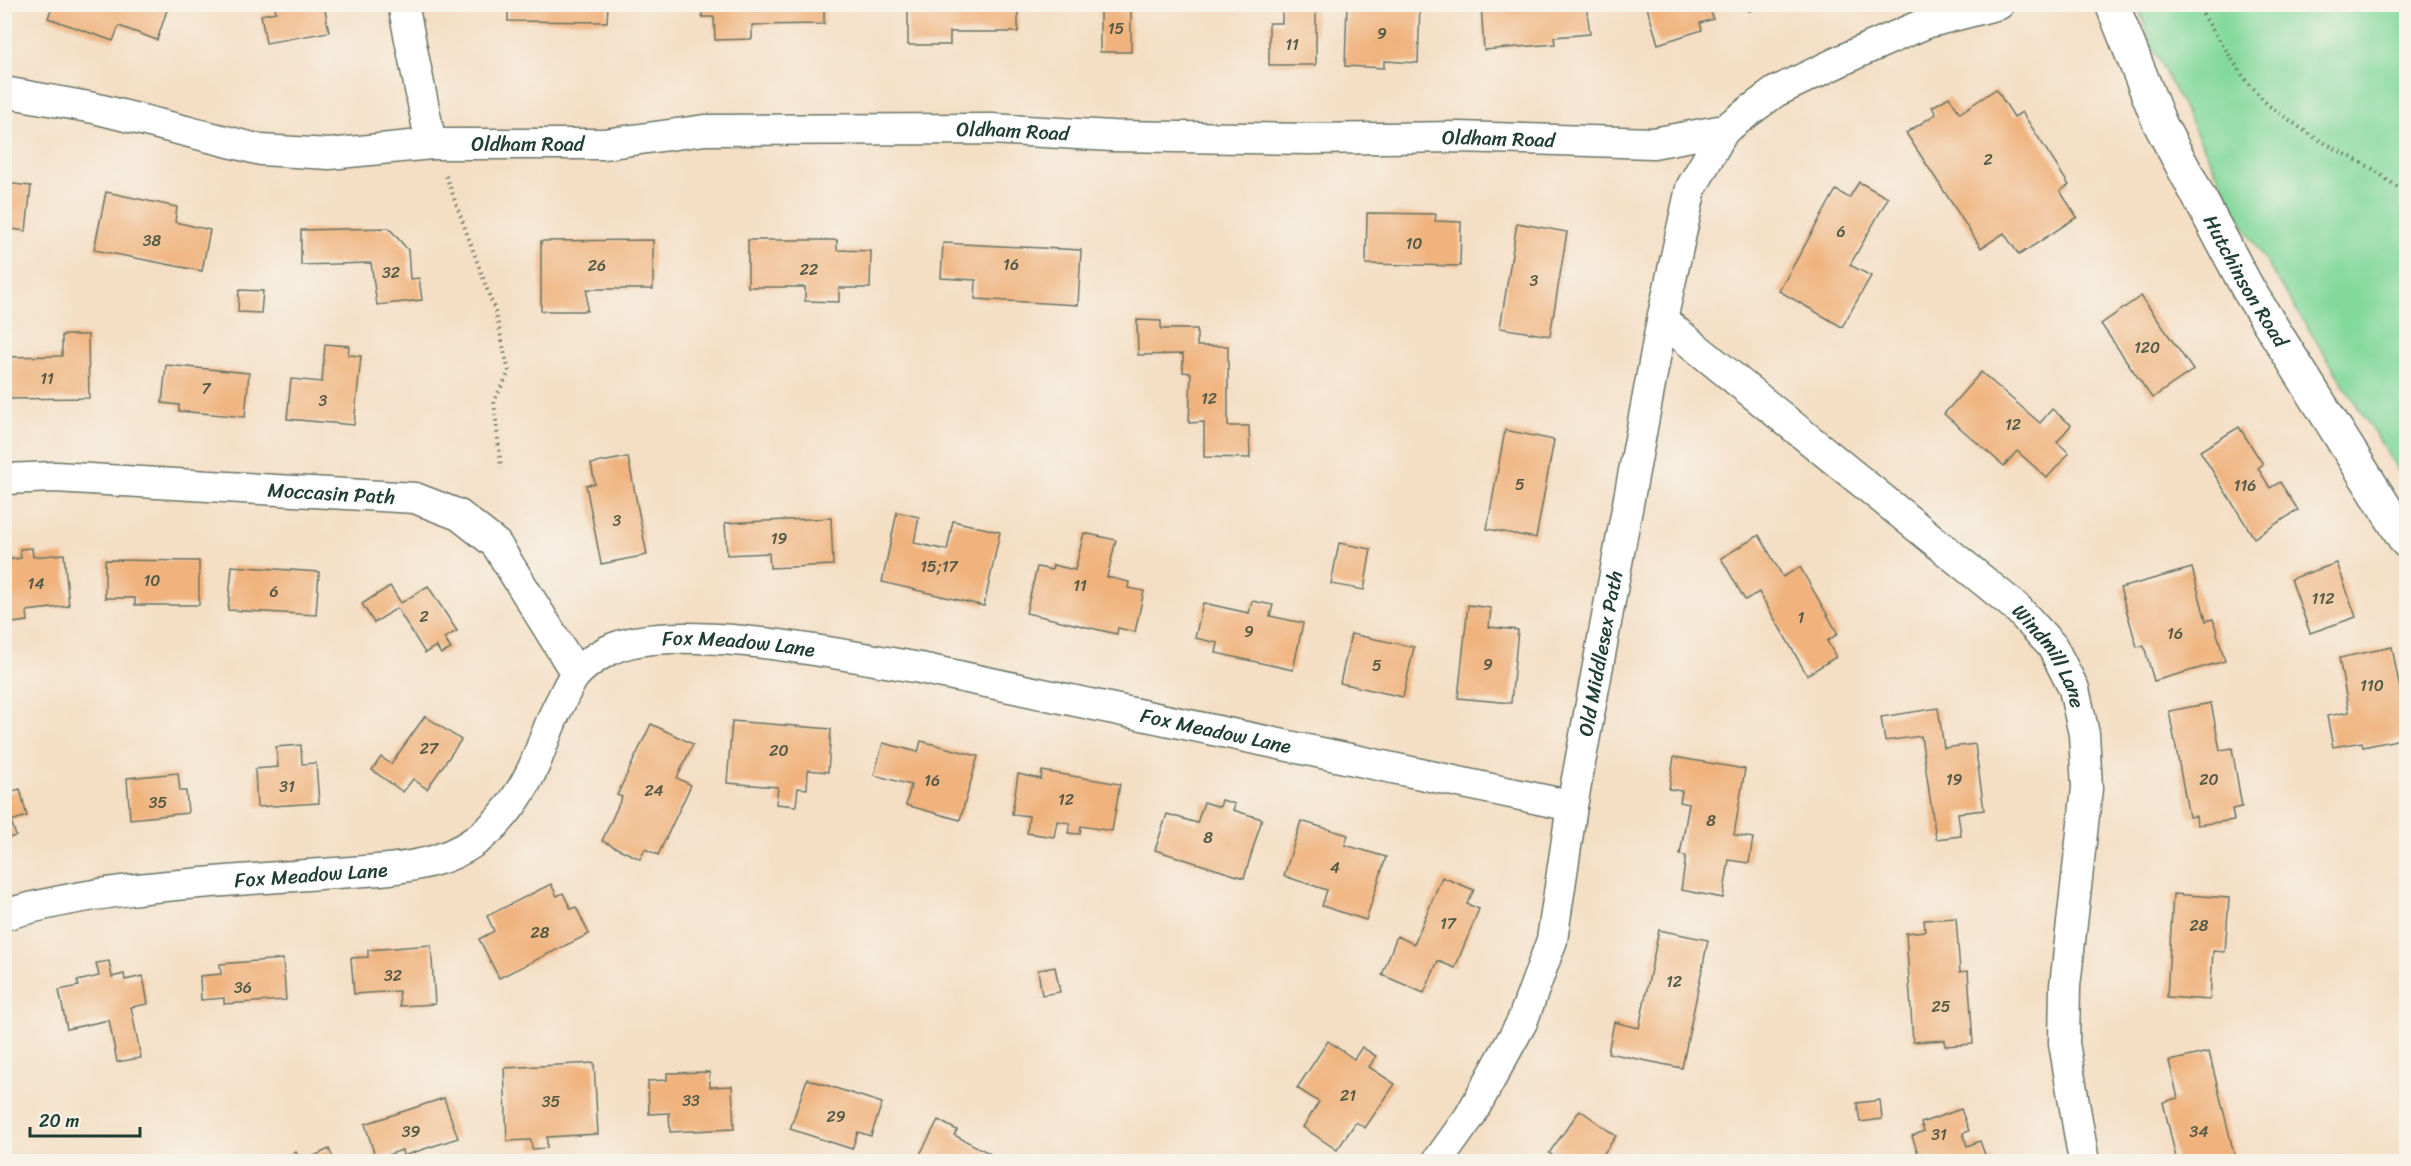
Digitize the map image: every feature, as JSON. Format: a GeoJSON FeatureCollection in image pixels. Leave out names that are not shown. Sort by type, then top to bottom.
{"type":"FeatureCollection","features":[{"type":"Feature","properties":{"kind":"street"},"geometry":{"type":"LineString","coordinates":[[404,4],[433,144]]}},
{"type":"Feature","properties":{"kind":"street","name":"Oldham Road"},"geometry":{"type":"LineString","coordinates":[[4,92],[94,108],[261,150],[329,154],[433,144],[604,144],[705,130],[992,129],[1112,136],[1308,139],[1458,137],[1653,143],[1724,130],[1775,92],[1857,53],[1926,23],[1999,4]]}},
{"type":"Feature","properties":{"kind":"street","name":"Hutchinson Road"},"geometry":{"type":"LineString","coordinates":[[2112,4],[2160,124],[2248,289],[2406,541]]}},
{"type":"Feature","properties":{"kind":"street","name":"Old Middlesex Path"},"geometry":{"type":"LineString","coordinates":[[1437,1161],[1470,1116],[1522,1022],[1551,940],[1572,806],[1662,320],[1691,188],[1724,130]]}},
{"type":"Feature","properties":{"kind":"street","name":"Windmill Lane"},"geometry":{"type":"LineString","coordinates":[[1662,320],[2018,608],[2052,646],[2074,689],[2084,734],[2087,788],[2065,986],[2064,1043],[2084,1161]]}},
{"type":"Feature","properties":{"kind":"street","name":"Moccasin Path"},"geometry":{"type":"LineString","coordinates":[[4,479],[65,477],[415,498],[459,515],[496,544],[576,673]]}},
{"type":"Feature","properties":{"kind":"street","name":"Fox Meadow Lane"},"geometry":{"type":"LineString","coordinates":[[4,915],[99,894],[155,886],[391,868],[437,860],[478,841],[508,811],[533,767],[553,716],[576,673],[609,650],[651,638],[715,639],[821,650],[932,671],[1572,806]]}},
{"type":"Feature","properties":{"kind":"path"},"geometry":{"type":"LineString","coordinates":[[2196,4],[2246,79],[2268,105],[2312,136],[2373,169],[2406,194]]}},
{"type":"Feature","properties":{"kind":"path"},"geometry":{"type":"LineString","coordinates":[[433,144],[495,311],[509,372],[494,401],[501,468]]}},
{"type":"Feature","properties":{"kind":"green space"},"geometry":{"type":"Polygon","coordinates":[[[2138,5],[2406,5],[2406,483],[2249,235],[2151,45],[2138,5]]]}},
{"type":"Feature","properties":{"kind":"building"},"geometry":{"type":"Polygon","coordinates":[[[53,4],[169,4],[157,40],[119,26],[113,41],[48,18],[53,4]]]}},
{"type":"Feature","properties":{"kind":"building"},"geometry":{"type":"Polygon","coordinates":[[[274,4],[324,4],[329,32],[266,43],[261,15],[276,12],[274,4]]]}},
{"type":"Feature","properties":{"kind":"building"},"geometry":{"type":"Polygon","coordinates":[[[508,4],[608,4],[607,22],[508,21],[508,4]]]}},
{"type":"Feature","properties":{"kind":"building"},"geometry":{"type":"Polygon","coordinates":[[[702,4],[824,4],[824,24],[752,25],[752,39],[715,40],[714,17],[702,17],[702,4]]]}},
{"type":"Feature","properties":{"kind":"building"},"geometry":{"type":"Polygon","coordinates":[[[908,4],[1018,4],[1018,32],[950,32],[950,45],[908,45],[908,4]]]}},
{"type":"Feature","properties":{"kind":"building"},"geometry":{"type":"Polygon","coordinates":[[[1100,4],[1131,4],[1131,52],[1100,52],[1100,4]]]}},
{"type":"Feature","properties":{"kind":"building"},"geometry":{"type":"Polygon","coordinates":[[[1282,4],[1316,4],[1316,65],[1269,65],[1269,23],[1282,23],[1282,4]]]}},
{"type":"Feature","properties":{"kind":"building"},"geometry":{"type":"Polygon","coordinates":[[[1347,4],[1420,4],[1418,63],[1384,61],[1384,68],[1345,66],[1347,4]]]}},
{"type":"Feature","properties":{"kind":"building"},"geometry":{"type":"Polygon","coordinates":[[[1481,4],[1586,4],[1590,34],[1554,37],[1555,44],[1484,50],[1481,4]]]}},
{"type":"Feature","properties":{"kind":"building"},"geometry":{"type":"Polygon","coordinates":[[[1646,4],[1734,5],[1711,12],[1713,19],[1700,23],[1702,30],[1658,44],[1646,4]]]}},
{"type":"Feature","properties":{"kind":"building"},"geometry":{"type":"Polygon","coordinates":[[[1747,4],[1767,4],[1767,5],[1749,11],[1747,4]]]}},
{"type":"Feature","properties":{"kind":"building"},"geometry":{"type":"Polygon","coordinates":[[[1996,89],[2014,117],[2022,112],[2069,185],[2060,191],[2077,217],[2019,255],[2004,233],[1981,248],[1906,133],[1936,114],[1932,107],[1949,97],[1960,113],[1996,89]]]}},
{"type":"Feature","properties":{"kind":"building"},"geometry":{"type":"Polygon","coordinates":[[[1859,182],[1888,198],[1850,265],[1871,276],[1842,327],[1779,291],[1836,190],[1849,198],[1859,182]]]}},
{"type":"Feature","properties":{"kind":"building"},"geometry":{"type":"Polygon","coordinates":[[[4,183],[31,186],[26,231],[4,228],[4,183]]]}},
{"type":"Feature","properties":{"kind":"building"},"geometry":{"type":"Polygon","coordinates":[[[106,192],[177,207],[175,222],[210,230],[202,271],[94,250],[106,192]]]}},
{"type":"Feature","properties":{"kind":"building"},"geometry":{"type":"Polygon","coordinates":[[[1367,213],[1436,214],[1435,221],[1461,222],[1460,266],[1366,264],[1367,213]]]}},
{"type":"Feature","properties":{"kind":"building"},"geometry":{"type":"Polygon","coordinates":[[[1517,223],[1567,232],[1550,336],[1500,328],[1517,223]]]}},
{"type":"Feature","properties":{"kind":"building"},"geometry":{"type":"Polygon","coordinates":[[[389,228],[408,250],[410,279],[419,278],[422,300],[377,305],[371,263],[301,265],[301,230],[389,228]]]}},
{"type":"Feature","properties":{"kind":"building"},"geometry":{"type":"Polygon","coordinates":[[[653,240],[653,289],[587,289],[587,311],[541,311],[541,241],[653,240]]]}},
{"type":"Feature","properties":{"kind":"building"},"geometry":{"type":"Polygon","coordinates":[[[748,240],[837,240],[837,250],[871,251],[870,288],[839,288],[839,302],[805,301],[805,287],[748,287],[748,240]]]}},
{"type":"Feature","properties":{"kind":"building"},"geometry":{"type":"Polygon","coordinates":[[[943,243],[1081,250],[1078,305],[975,299],[976,280],[941,278],[943,243]]]}},
{"type":"Feature","properties":{"kind":"building"},"geometry":{"type":"Polygon","coordinates":[[[239,290],[263,291],[261,313],[238,312],[239,290]]]}},
{"type":"Feature","properties":{"kind":"building"},"geometry":{"type":"Polygon","coordinates":[[[2141,296],[2193,370],[2152,398],[2101,324],[2141,296]]]}},
{"type":"Feature","properties":{"kind":"building"},"geometry":{"type":"Polygon","coordinates":[[[1137,320],[1161,321],[1161,329],[1197,329],[1197,346],[1228,346],[1228,426],[1249,426],[1250,458],[1204,457],[1204,422],[1189,423],[1191,373],[1183,372],[1183,354],[1138,355],[1137,320]]]}},
{"type":"Feature","properties":{"kind":"building"},"geometry":{"type":"Polygon","coordinates":[[[62,335],[88,335],[89,398],[5,399],[5,357],[62,356],[62,335]]]}},
{"type":"Feature","properties":{"kind":"building"},"geometry":{"type":"Polygon","coordinates":[[[325,344],[349,346],[348,355],[361,356],[354,425],[287,419],[291,379],[322,382],[325,344]]]}},
{"type":"Feature","properties":{"kind":"building"},"geometry":{"type":"Polygon","coordinates":[[[166,365],[249,373],[245,417],[179,411],[179,405],[162,403],[166,365]]]}},
{"type":"Feature","properties":{"kind":"building"},"geometry":{"type":"Polygon","coordinates":[[[1981,372],[2040,423],[2052,409],[2071,425],[2057,442],[2069,453],[2047,478],[2017,451],[2004,466],[1944,414],[1981,372]]]}},
{"type":"Feature","properties":{"kind":"building"},"geometry":{"type":"Polygon","coordinates":[[[2239,427],[2263,464],[2258,468],[2270,488],[2280,482],[2298,510],[2254,538],[2200,451],[2239,427]]]}},
{"type":"Feature","properties":{"kind":"building"},"geometry":{"type":"Polygon","coordinates":[[[1505,430],[1554,440],[1536,538],[1487,529],[1505,430]]]}},
{"type":"Feature","properties":{"kind":"building"},"geometry":{"type":"Polygon","coordinates":[[[628,457],[647,555],[601,564],[586,485],[595,484],[591,464],[628,457]]]}},
{"type":"Feature","properties":{"kind":"building"},"geometry":{"type":"Polygon","coordinates":[[[897,512],[919,517],[914,543],[947,550],[953,521],[1000,532],[984,606],[882,582],[897,512]]]}},
{"type":"Feature","properties":{"kind":"building"},"geometry":{"type":"Polygon","coordinates":[[[831,518],[833,565],[770,568],[769,553],[727,555],[725,523],[831,518]]]}},
{"type":"Feature","properties":{"kind":"building"},"geometry":{"type":"Polygon","coordinates":[[[1084,533],[1116,540],[1107,577],[1129,582],[1128,588],[1144,591],[1135,632],[1118,628],[1117,634],[1026,613],[1037,567],[1052,570],[1053,565],[1075,570],[1084,533]]]}},
{"type":"Feature","properties":{"kind":"building"},"geometry":{"type":"Polygon","coordinates":[[[1759,535],[1783,577],[1800,567],[1838,634],[1827,641],[1836,657],[1807,675],[1759,592],[1745,600],[1721,558],[1759,535]]]}},
{"type":"Feature","properties":{"kind":"building"},"geometry":{"type":"Polygon","coordinates":[[[1339,543],[1371,549],[1364,590],[1331,584],[1339,543]]]}},
{"type":"Feature","properties":{"kind":"building"},"geometry":{"type":"Polygon","coordinates":[[[32,548],[33,557],[64,554],[69,606],[27,611],[28,621],[4,624],[4,560],[21,558],[20,549],[32,548]]]}},
{"type":"Feature","properties":{"kind":"building"},"geometry":{"type":"Polygon","coordinates":[[[105,560],[199,561],[199,605],[135,605],[135,598],[105,598],[105,560]]]}},
{"type":"Feature","properties":{"kind":"building"},"geometry":{"type":"Polygon","coordinates":[[[2337,563],[2356,617],[2310,633],[2291,579],[2337,563]]]}},
{"type":"Feature","properties":{"kind":"building"},"geometry":{"type":"Polygon","coordinates":[[[232,566],[319,572],[316,615],[228,610],[232,566]]]}},
{"type":"Feature","properties":{"kind":"building"},"geometry":{"type":"Polygon","coordinates":[[[2192,568],[2206,621],[2213,619],[2225,661],[2154,681],[2144,646],[2137,647],[2120,588],[2192,568]]]}},
{"type":"Feature","properties":{"kind":"building"},"geometry":{"type":"Polygon","coordinates":[[[390,586],[401,603],[428,586],[457,631],[444,638],[451,649],[441,654],[436,646],[425,653],[397,608],[374,623],[362,604],[390,586]]]}},
{"type":"Feature","properties":{"kind":"building"},"geometry":{"type":"Polygon","coordinates":[[[1252,601],[1273,605],[1270,616],[1303,623],[1293,670],[1216,653],[1218,643],[1195,638],[1203,603],[1249,613],[1252,601]]]}},
{"type":"Feature","properties":{"kind":"building"},"geometry":{"type":"Polygon","coordinates":[[[1468,605],[1491,608],[1489,627],[1518,630],[1511,703],[1458,698],[1468,605]]]}},
{"type":"Feature","properties":{"kind":"building"},"geometry":{"type":"Polygon","coordinates":[[[1351,634],[1414,647],[1403,697],[1340,683],[1351,634]]]}},
{"type":"Feature","properties":{"kind":"building"},"geometry":{"type":"Polygon","coordinates":[[[2392,647],[2406,721],[2406,738],[2363,747],[2362,742],[2333,747],[2327,716],[2349,712],[2339,658],[2392,647]]]}},
{"type":"Feature","properties":{"kind":"building"},"geometry":{"type":"Polygon","coordinates":[[[2211,703],[2220,750],[2232,748],[2242,807],[2232,809],[2234,820],[2197,825],[2196,816],[2189,817],[2169,711],[2211,703]]]}},
{"type":"Feature","properties":{"kind":"building"},"geometry":{"type":"Polygon","coordinates":[[[1938,708],[1944,748],[1975,744],[1984,810],[1958,813],[1961,836],[1936,839],[1921,736],[1885,741],[1881,717],[1938,708]]]}},
{"type":"Feature","properties":{"kind":"building"},"geometry":{"type":"Polygon","coordinates":[[[425,716],[461,740],[427,789],[413,779],[403,792],[372,770],[381,757],[391,764],[425,716]]]}},
{"type":"Feature","properties":{"kind":"building"},"geometry":{"type":"Polygon","coordinates":[[[732,721],[831,729],[828,772],[808,770],[807,789],[798,788],[796,806],[776,804],[778,787],[727,783],[732,721]]]}},
{"type":"Feature","properties":{"kind":"building"},"geometry":{"type":"Polygon","coordinates":[[[651,724],[693,744],[677,778],[691,785],[658,855],[645,849],[640,859],[602,841],[622,797],[617,795],[651,724]]]}},
{"type":"Feature","properties":{"kind":"building"},"geometry":{"type":"Polygon","coordinates":[[[921,741],[978,756],[960,820],[906,805],[911,785],[874,775],[883,743],[918,752],[921,741]]]}},
{"type":"Feature","properties":{"kind":"building"},"geometry":{"type":"Polygon","coordinates":[[[301,745],[302,764],[316,763],[319,803],[257,807],[255,769],[278,767],[276,747],[301,745]]]}},
{"type":"Feature","properties":{"kind":"building"},"geometry":{"type":"Polygon","coordinates":[[[1674,757],[1745,769],[1734,835],[1753,838],[1749,863],[1729,860],[1723,898],[1681,890],[1686,856],[1680,855],[1689,804],[1680,802],[1682,791],[1669,789],[1674,757]]]}},
{"type":"Feature","properties":{"kind":"building"},"geometry":{"type":"Polygon","coordinates":[[[1042,771],[1120,784],[1112,831],[1081,826],[1080,834],[1068,833],[1070,823],[1057,821],[1054,837],[1027,833],[1029,816],[1012,814],[1018,774],[1041,779],[1042,771]]]}},
{"type":"Feature","properties":{"kind":"building"},"geometry":{"type":"Polygon","coordinates":[[[178,773],[180,791],[186,791],[188,813],[130,819],[127,778],[178,773]]]}},
{"type":"Feature","properties":{"kind":"building"},"geometry":{"type":"Polygon","coordinates":[[[20,789],[27,816],[11,821],[16,836],[4,839],[4,794],[20,789]]]}},
{"type":"Feature","properties":{"kind":"building"},"geometry":{"type":"Polygon","coordinates":[[[1222,800],[1235,804],[1233,810],[1262,819],[1244,878],[1155,850],[1167,814],[1197,823],[1204,802],[1220,807],[1222,800]]]}},
{"type":"Feature","properties":{"kind":"building"},"geometry":{"type":"Polygon","coordinates":[[[1301,821],[1348,835],[1345,845],[1386,857],[1366,920],[1322,906],[1327,890],[1284,876],[1301,821]]]}},
{"type":"Feature","properties":{"kind":"building"},"geometry":{"type":"Polygon","coordinates":[[[1442,877],[1474,890],[1467,904],[1479,909],[1455,968],[1438,961],[1424,993],[1382,975],[1397,936],[1414,944],[1442,877]]]}},
{"type":"Feature","properties":{"kind":"building"},"geometry":{"type":"Polygon","coordinates":[[[551,884],[557,896],[563,893],[571,909],[576,907],[589,934],[499,978],[479,939],[494,931],[487,916],[551,884]]]}},
{"type":"Feature","properties":{"kind":"building"},"geometry":{"type":"Polygon","coordinates":[[[2173,894],[2229,898],[2225,952],[2213,951],[2210,1000],[2167,997],[2173,894]]]}},
{"type":"Feature","properties":{"kind":"building"},"geometry":{"type":"Polygon","coordinates":[[[1956,918],[1960,972],[1968,971],[1973,1044],[1945,1046],[1945,1040],[1913,1042],[1906,933],[1925,931],[1924,920],[1956,918]]]}},
{"type":"Feature","properties":{"kind":"building"},"geometry":{"type":"Polygon","coordinates":[[[1659,930],[1708,940],[1682,1068],[1608,1053],[1614,1022],[1639,1028],[1659,930]]]}},
{"type":"Feature","properties":{"kind":"building"},"geometry":{"type":"Polygon","coordinates":[[[431,945],[435,1004],[400,1006],[399,991],[354,994],[351,958],[368,957],[368,950],[431,945]]]}},
{"type":"Feature","properties":{"kind":"building"},"geometry":{"type":"Polygon","coordinates":[[[283,959],[286,1000],[224,1004],[224,998],[201,1000],[200,976],[221,974],[220,964],[283,959]]]}},
{"type":"Feature","properties":{"kind":"building"},"geometry":{"type":"Polygon","coordinates":[[[109,961],[112,977],[124,974],[125,980],[143,976],[148,1004],[131,1007],[141,1058],[117,1062],[109,1020],[67,1029],[59,990],[79,986],[77,981],[99,976],[96,963],[109,961]]]}},
{"type":"Feature","properties":{"kind":"building"},"geometry":{"type":"Polygon","coordinates":[[[1055,967],[1060,992],[1042,995],[1038,970],[1055,967]]]}},
{"type":"Feature","properties":{"kind":"building"},"geometry":{"type":"Polygon","coordinates":[[[1328,1041],[1354,1059],[1362,1047],[1376,1056],[1369,1067],[1395,1084],[1365,1128],[1356,1122],[1337,1150],[1303,1127],[1319,1102],[1297,1088],[1328,1041]]]}},
{"type":"Feature","properties":{"kind":"building"},"geometry":{"type":"Polygon","coordinates":[[[2209,1052],[2236,1162],[2177,1162],[2163,1102],[2178,1098],[2169,1061],[2209,1052]]]}},
{"type":"Feature","properties":{"kind":"building"},"geometry":{"type":"Polygon","coordinates":[[[594,1063],[598,1134],[547,1137],[547,1148],[532,1149],[531,1140],[507,1141],[504,1068],[594,1063]]]}},
{"type":"Feature","properties":{"kind":"building"},"geometry":{"type":"Polygon","coordinates":[[[709,1072],[710,1087],[732,1086],[734,1129],[670,1132],[669,1113],[649,1114],[648,1081],[667,1080],[667,1073],[709,1072]]]}},
{"type":"Feature","properties":{"kind":"building"},"geometry":{"type":"Polygon","coordinates":[[[807,1079],[882,1103],[871,1136],[858,1132],[852,1149],[790,1129],[807,1079]]]}},
{"type":"Feature","properties":{"kind":"building"},"geometry":{"type":"Polygon","coordinates":[[[444,1098],[458,1138],[403,1156],[402,1150],[376,1159],[365,1124],[444,1098]]]}},
{"type":"Feature","properties":{"kind":"building"},"geometry":{"type":"Polygon","coordinates":[[[1880,1100],[1882,1119],[1860,1122],[1857,1103],[1880,1100]]]}},
{"type":"Feature","properties":{"kind":"building"},"geometry":{"type":"Polygon","coordinates":[[[1961,1109],[1969,1131],[1963,1133],[1967,1146],[1980,1141],[1987,1160],[1993,1158],[1994,1162],[1934,1162],[1933,1158],[1921,1162],[1912,1136],[1924,1131],[1921,1123],[1961,1109]]]}},
{"type":"Feature","properties":{"kind":"building"},"geometry":{"type":"Polygon","coordinates":[[[1580,1110],[1616,1136],[1598,1162],[1553,1162],[1556,1158],[1549,1153],[1580,1110]]]}},
{"type":"Feature","properties":{"kind":"building"},"geometry":{"type":"Polygon","coordinates":[[[938,1120],[957,1130],[954,1135],[995,1156],[992,1162],[916,1162],[938,1120]]]}},
{"type":"Feature","properties":{"kind":"building"},"geometry":{"type":"Polygon","coordinates":[[[5,1149],[8,1158],[13,1156],[15,1162],[4,1162],[5,1149]]]}},
{"type":"Feature","properties":{"kind":"building"},"geometry":{"type":"Polygon","coordinates":[[[329,1149],[335,1162],[301,1162],[329,1149]]]}},
{"type":"Feature","properties":{"kind":"building"},"geometry":{"type":"Polygon","coordinates":[[[296,1152],[300,1162],[273,1162],[273,1161],[296,1152]]]}}]}
